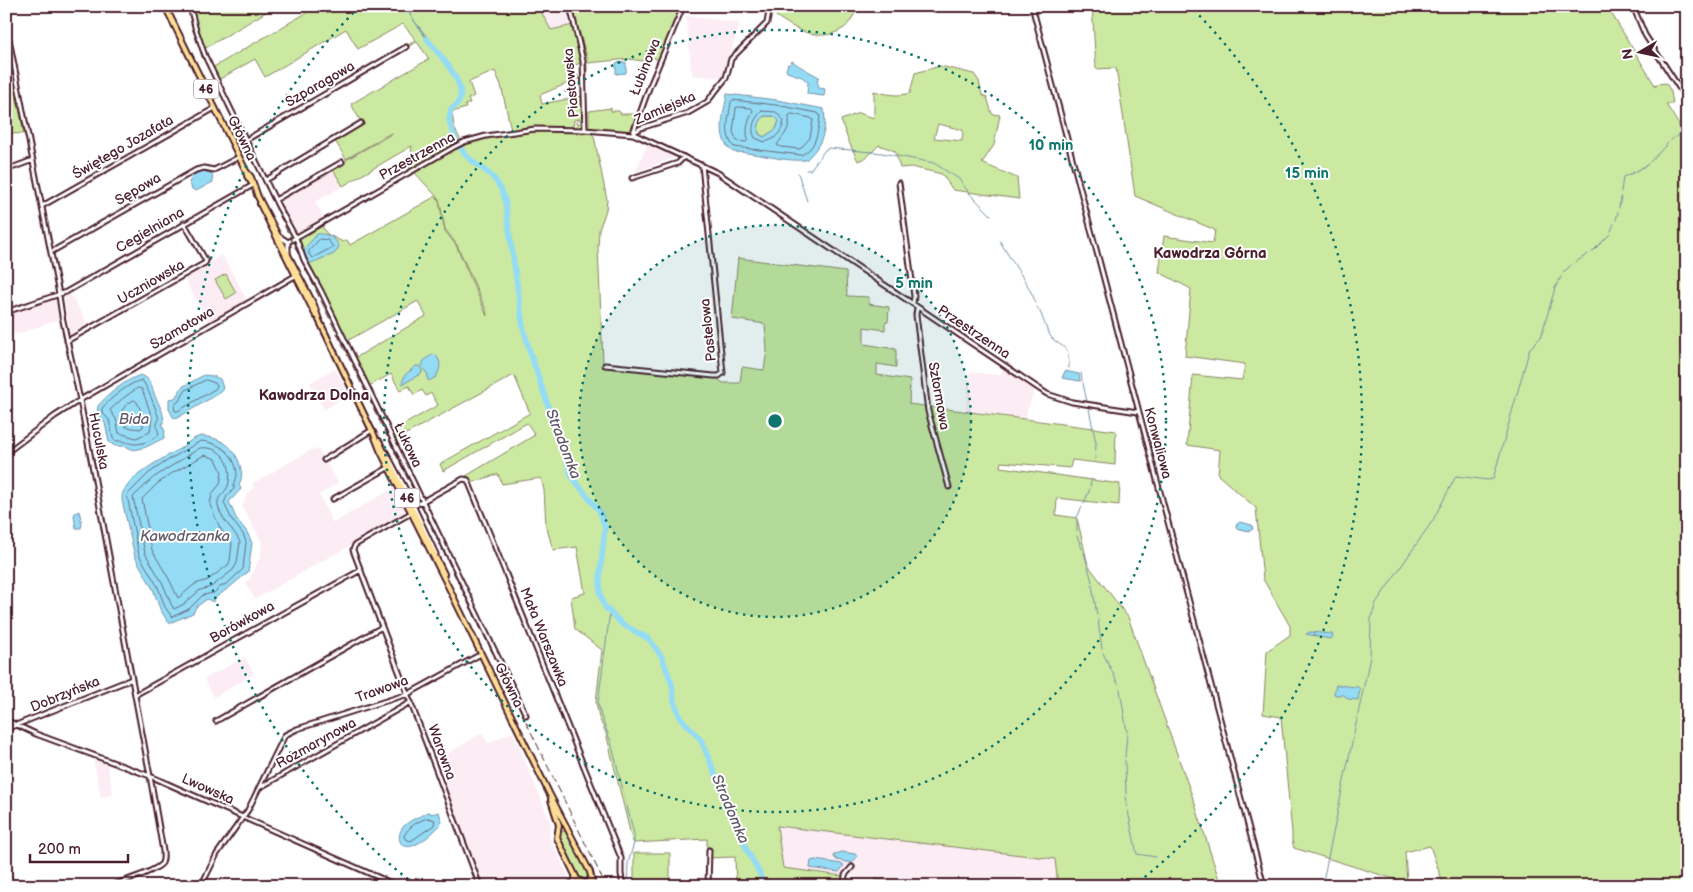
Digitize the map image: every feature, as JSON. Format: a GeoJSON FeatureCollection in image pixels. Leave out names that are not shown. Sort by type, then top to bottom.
{"type":"FeatureCollection","features":[{"type":"Feature","properties":{"kind":"main road","name":"Główna"},"geometry":{"type":"LineString","coordinates":[[165,6],[246,171],[246,175],[253,185],[314,305],[318,320]]}},
{"type":"Feature","properties":{"kind":"main road","name":"Główna"},"geometry":{"type":"LineString","coordinates":[[258,195],[263,211],[372,431],[388,468],[569,832]]}},
{"type":"Feature","properties":{"kind":"main road","name":"Główna"},"geometry":{"type":"LineString","coordinates":[[372,431],[381,445],[440,564],[448,586]]}},
{"type":"Feature","properties":{"kind":"main road","name":"Główna"},"geometry":{"type":"LineString","coordinates":[[548,793],[558,818],[559,830]]}},
{"type":"Feature","properties":{"kind":"main road"},"geometry":{"type":"LineString","coordinates":[[559,830],[569,832]]}},
{"type":"Feature","properties":{"kind":"main road","name":"46"},"geometry":{"type":"LineString","coordinates":[[559,830],[557,838],[576,876],[587,884],[590,879],[590,872],[569,832]]}},
{"type":"Feature","properties":{"kind":"street"},"geometry":{"type":"LineString","coordinates":[[190,6],[195,27],[206,56],[275,200],[296,238]]}},
{"type":"Feature","properties":{"kind":"street","name":"Piastowska"},"geometry":{"type":"LineString","coordinates":[[570,6],[584,68],[585,130]]}},
{"type":"Feature","properties":{"kind":"street","name":"Zamiejska"},"geometry":{"type":"LineString","coordinates":[[632,134],[640,128],[688,113],[707,102],[726,78],[731,59],[767,23],[770,6]]}},
{"type":"Feature","properties":{"kind":"street","name":"Konwaliowa"},"geometry":{"type":"LineString","coordinates":[[1032,6],[1264,886]]}},
{"type":"Feature","properties":{"kind":"street"},"geometry":{"type":"LineString","coordinates":[[1633,6],[1645,35],[1687,100]]}},
{"type":"Feature","properties":{"kind":"street","name":"Łubinowa"},"geometry":{"type":"LineString","coordinates":[[632,134],[682,9]]}},
{"type":"Feature","properties":{"kind":"street","name":"Huculska"},"geometry":{"type":"LineString","coordinates":[[6,24],[67,342],[80,400],[162,843],[162,862],[159,866],[109,886]]}},
{"type":"Feature","properties":{"kind":"street","name":"Szparagowa"},"geometry":{"type":"LineString","coordinates":[[246,140],[406,47]]}},
{"type":"Feature","properties":{"kind":"street","name":"Świętego Jozafata"},"geometry":{"type":"LineString","coordinates":[[42,206],[215,108]]}},
{"type":"Feature","properties":{"kind":"street"},"geometry":{"type":"LineString","coordinates":[[266,180],[316,148],[361,123]]}},
{"type":"Feature","properties":{"kind":"street","name":"Przestrzenna"},"geometry":{"type":"LineString","coordinates":[[288,242],[464,142],[517,130],[535,129],[585,130],[632,134],[718,173],[1055,398],[1138,412]]}},
{"type":"Feature","properties":{"kind":"street","name":"Sępowa"},"geometry":{"type":"LineString","coordinates":[[51,252],[196,170],[204,168],[214,170],[239,157]]}},
{"type":"Feature","properties":{"kind":"street"},"geometry":{"type":"LineString","coordinates":[[632,178],[678,163],[684,157]]}},
{"type":"Feature","properties":{"kind":"street"},"geometry":{"type":"LineString","coordinates":[[6,170],[33,160]]}},
{"type":"Feature","properties":{"kind":"street"},"geometry":{"type":"LineString","coordinates":[[275,200],[342,162]]}},
{"type":"Feature","properties":{"kind":"street","name":"Pastelowa"},"geometry":{"type":"LineString","coordinates":[[605,365],[714,376],[719,376],[723,373],[702,165]]}},
{"type":"Feature","properties":{"kind":"street"},"geometry":{"type":"LineString","coordinates":[[899,183],[913,288],[913,304]]}},
{"type":"Feature","properties":{"kind":"street","name":"Cegielniana"},"geometry":{"type":"LineString","coordinates":[[6,312],[76,287],[184,223],[253,185]]}},
{"type":"Feature","properties":{"kind":"street","name":"Uczniowska"},"geometry":{"type":"LineString","coordinates":[[67,342],[205,263],[206,261],[202,253],[184,223]]}},
{"type":"Feature","properties":{"kind":"street"},"geometry":{"type":"LineString","coordinates":[[279,236],[288,242],[288,253]]}},
{"type":"Feature","properties":{"kind":"street","name":"Łukowa"},"geometry":{"type":"LineString","coordinates":[[296,238],[304,260],[321,291],[526,715]]}},
{"type":"Feature","properties":{"kind":"street","name":"Szamotowa"},"geometry":{"type":"LineString","coordinates":[[6,452],[80,400],[295,276]]}},
{"type":"Feature","properties":{"kind":"street","name":"Sztormowa"},"geometry":{"type":"LineString","coordinates":[[917,307],[916,315],[926,400],[950,487]]}},
{"type":"Feature","properties":{"kind":"street"},"geometry":{"type":"LineString","coordinates":[[324,460],[372,431]]}},
{"type":"Feature","properties":{"kind":"street","name":"Główna"},"geometry":{"type":"LineString","coordinates":[[381,445],[393,464],[414,506],[440,564]]}},
{"type":"Feature","properties":{"kind":"street"},"geometry":{"type":"LineString","coordinates":[[333,500],[388,468]]}},
{"type":"Feature","properties":{"kind":"street","name":"Mała Warszawka"},"geometry":{"type":"LineString","coordinates":[[414,506],[463,479],[468,480],[470,483],[621,858],[623,886]]}},
{"type":"Feature","properties":{"kind":"street","name":"Warowna"},"geometry":{"type":"LineString","coordinates":[[411,513],[355,545],[353,550],[480,886]]}},
{"type":"Feature","properties":{"kind":"street","name":"Borówkowa"},"geometry":{"type":"LineString","coordinates":[[135,695],[361,570]]}},
{"type":"Feature","properties":{"kind":"street"},"geometry":{"type":"LineString","coordinates":[[216,721],[382,627]]}},
{"type":"Feature","properties":{"kind":"street","name":"Trawowa"},"geometry":{"type":"LineString","coordinates":[[258,788],[283,736],[286,734],[408,694],[481,654]]}},
{"type":"Feature","properties":{"kind":"street","name":"Dobrzyńska"},"geometry":{"type":"LineString","coordinates":[[6,729],[132,679]]}},
{"type":"Feature","properties":{"kind":"street","name":"Rozmarynowa"},"geometry":{"type":"LineString","coordinates":[[258,788],[411,702]]}},
{"type":"Feature","properties":{"kind":"street","name":"Lwowska"},"geometry":{"type":"LineString","coordinates":[[6,720],[36,734],[150,776],[244,816],[398,886]]}},
{"type":"Feature","properties":{"kind":"street"},"geometry":{"type":"LineString","coordinates":[[201,886],[217,854],[244,816],[258,788]]}},
{"type":"Feature","properties":{"kind":"street"},"geometry":{"type":"LineString","coordinates":[[708,886],[709,850]]}},
{"type":"Feature","properties":{"kind":"street"},"geometry":{"type":"LineString","coordinates":[[844,886],[845,875],[852,867]]}},
{"type":"Feature","properties":{"kind":"street"},"geometry":{"type":"LineString","coordinates":[[567,886],[574,881],[576,876]]}},
{"type":"Feature","properties":{"kind":"street"},"geometry":{"type":"LineString","coordinates":[[574,886],[587,884]]}},
{"type":"Feature","properties":{"kind":"shaded area"},"geometry":{"type":"Polygon","coordinates":[[[538,6],[565,6],[570,25],[551,30],[538,6]]]}},
{"type":"Feature","properties":{"kind":"shaded area"},"geometry":{"type":"Polygon","coordinates":[[[686,16],[740,23],[724,78],[692,75],[686,16]]]}},
{"type":"Feature","properties":{"kind":"shaded area"},"geometry":{"type":"Polygon","coordinates":[[[647,145],[674,156],[635,172],[647,145]]]}},
{"type":"Feature","properties":{"kind":"shaded area"},"geometry":{"type":"Polygon","coordinates":[[[333,170],[343,186],[315,202],[324,218],[298,233],[282,206],[281,199],[333,170]]]}},
{"type":"Feature","properties":{"kind":"shaded area"},"geometry":{"type":"Polygon","coordinates":[[[222,255],[247,300],[208,322],[184,278],[222,255]]]}},
{"type":"Feature","properties":{"kind":"shaded area"},"geometry":{"type":"Polygon","coordinates":[[[70,293],[89,327],[71,338],[64,296],[70,293]]]}},
{"type":"Feature","properties":{"kind":"shaded area"},"geometry":{"type":"Polygon","coordinates":[[[51,298],[57,301],[60,319],[18,334],[6,330],[6,315],[51,298]]]}},
{"type":"Feature","properties":{"kind":"shaded area"},"geometry":{"type":"Polygon","coordinates":[[[335,368],[348,395],[324,410],[310,383],[335,368]]]}},
{"type":"Feature","properties":{"kind":"shaded area"},"geometry":{"type":"Polygon","coordinates":[[[1004,368],[1035,390],[1026,418],[966,411],[969,372],[999,375],[1004,368]]]}},
{"type":"Feature","properties":{"kind":"shaded area"},"geometry":{"type":"Polygon","coordinates":[[[313,449],[314,451],[318,449],[338,483],[319,495],[333,523],[394,488],[404,508],[404,515],[255,599],[245,582],[250,579],[261,556],[262,542],[242,507],[247,495],[254,487],[252,484],[313,449]]]}},
{"type":"Feature","properties":{"kind":"shaded area"},"geometry":{"type":"Polygon","coordinates":[[[245,657],[254,674],[214,697],[204,679],[245,657]]]}},
{"type":"Feature","properties":{"kind":"shaded area"},"geometry":{"type":"Polygon","coordinates":[[[513,732],[551,824],[549,837],[570,880],[558,886],[483,886],[435,761],[482,733],[488,743],[513,732]]]}},
{"type":"Feature","properties":{"kind":"shaded area"},"geometry":{"type":"Polygon","coordinates":[[[93,758],[107,764],[113,794],[101,797],[93,758]]]}},
{"type":"Feature","properties":{"kind":"shaded area"},"geometry":{"type":"Polygon","coordinates":[[[777,826],[1055,859],[1058,886],[927,886],[783,868],[777,826]]]}},
{"type":"Feature","properties":{"kind":"green space"},"geometry":{"type":"Polygon","coordinates":[[[191,6],[276,6],[204,49],[191,6]]]}},
{"type":"Feature","properties":{"kind":"green space"},"geometry":{"type":"Polygon","coordinates":[[[312,6],[538,6],[551,30],[573,25],[581,63],[569,67],[580,78],[540,95],[542,104],[583,96],[583,126],[579,129],[576,127],[577,121],[578,124],[581,123],[580,119],[574,120],[573,128],[536,127],[511,130],[501,85],[495,71],[469,82],[474,96],[468,99],[470,103],[465,105],[466,108],[452,112],[454,127],[461,141],[423,163],[419,158],[418,166],[409,171],[412,146],[343,186],[332,168],[393,133],[346,159],[334,139],[365,122],[363,120],[361,122],[351,104],[429,59],[417,42],[406,46],[416,40],[403,24],[358,49],[346,29],[265,77],[255,59],[218,80],[212,68],[313,9],[312,6]]]}},
{"type":"Feature","properties":{"kind":"green space"},"geometry":{"type":"Polygon","coordinates":[[[573,6],[682,6],[659,60],[646,55],[643,61],[629,59],[587,62],[587,75],[584,61],[587,60],[587,57],[579,31],[586,57],[584,57],[573,6]]]}},
{"type":"Feature","properties":{"kind":"green space"},"geometry":{"type":"Polygon","coordinates":[[[777,6],[861,6],[844,28],[835,33],[817,35],[800,30],[776,16],[777,6]]]}},
{"type":"Feature","properties":{"kind":"green space"},"geometry":{"type":"Polygon","coordinates":[[[1092,6],[1607,6],[1656,87],[1656,84],[1666,83],[1671,92],[1673,104],[1666,104],[1687,138],[1687,886],[1444,886],[1430,846],[1405,852],[1407,883],[1294,848],[1281,717],[1263,714],[1267,651],[1290,635],[1290,626],[1263,579],[1256,508],[1218,475],[1220,450],[1187,445],[1193,375],[1242,380],[1245,364],[1185,356],[1191,289],[1159,272],[1164,236],[1213,243],[1215,230],[1135,196],[1116,68],[1096,69],[1092,6]]]}},
{"type":"Feature","properties":{"kind":"green space"},"geometry":{"type":"Polygon","coordinates":[[[6,48],[22,123],[24,134],[6,133],[6,48]]]}},
{"type":"Feature","properties":{"kind":"green space"},"geometry":{"type":"Polygon","coordinates":[[[940,66],[974,74],[979,81],[982,95],[987,97],[992,114],[1000,115],[994,145],[982,163],[1017,178],[1019,199],[953,190],[942,174],[911,167],[900,168],[895,151],[879,145],[867,157],[858,161],[841,120],[859,113],[874,118],[874,91],[897,95],[910,93],[915,73],[940,66]],[[938,124],[934,138],[962,141],[963,130],[938,124]]]}},
{"type":"Feature","properties":{"kind":"green space"},"geometry":{"type":"Polygon","coordinates":[[[611,108],[611,111],[619,111],[621,114],[637,114],[630,130],[626,132],[590,129],[589,111],[611,108]]]}},
{"type":"Feature","properties":{"kind":"green space"},"geometry":{"type":"Polygon","coordinates":[[[764,116],[774,116],[779,121],[776,129],[764,137],[759,134],[758,129],[764,116]]]}},
{"type":"Feature","properties":{"kind":"green space"},"geometry":{"type":"Polygon","coordinates":[[[535,131],[591,133],[594,136],[607,200],[606,210],[599,230],[598,248],[603,362],[605,365],[714,376],[723,383],[740,383],[742,367],[764,370],[767,350],[765,324],[732,319],[738,258],[846,272],[847,296],[869,297],[869,304],[889,307],[888,322],[885,323],[885,330],[864,327],[864,344],[896,349],[896,367],[877,364],[877,375],[910,380],[909,404],[1116,431],[1115,465],[1072,460],[1070,468],[1001,462],[1000,467],[1120,484],[1119,505],[1057,498],[1056,515],[1077,518],[1088,565],[1128,617],[1195,804],[1221,886],[1058,886],[1055,859],[777,826],[783,868],[843,876],[843,886],[736,886],[735,857],[707,858],[707,839],[634,843],[606,733],[599,718],[596,702],[602,650],[575,629],[571,597],[585,593],[577,547],[553,550],[546,525],[544,490],[541,478],[502,484],[498,474],[471,483],[468,476],[466,476],[535,435],[527,423],[443,471],[440,464],[530,413],[514,375],[395,440],[391,432],[438,405],[431,393],[426,396],[422,390],[414,395],[409,386],[400,391],[391,374],[369,386],[355,358],[426,316],[418,301],[347,341],[316,277],[305,260],[298,241],[322,226],[327,234],[343,242],[347,240],[350,245],[436,196],[439,201],[445,231],[456,245],[487,316],[457,245],[445,229],[439,199],[415,173],[442,155],[457,148],[487,138],[535,131]]]}},
{"type":"Feature","properties":{"kind":"green space"},"geometry":{"type":"Polygon","coordinates":[[[226,274],[236,293],[226,299],[215,280],[226,274]]]}},
{"type":"Feature","properties":{"kind":"green space"},"geometry":{"type":"Polygon","coordinates":[[[561,831],[568,834],[588,872],[588,879],[581,879],[577,874],[559,840],[561,831]]]}},
{"type":"Feature","properties":{"kind":"green space"},"geometry":{"type":"Polygon","coordinates":[[[634,853],[670,853],[670,886],[634,886],[634,853]]]}},
{"type":"Feature","properties":{"kind":"green space"},"geometry":{"type":"Polygon","coordinates":[[[11,870],[14,886],[6,886],[6,871],[11,870]]]}},
{"type":"Feature","properties":{"kind":"green space"},"geometry":{"type":"Polygon","coordinates":[[[875,879],[928,886],[878,886],[875,879]]]}},
{"type":"Feature","properties":{"kind":"water"},"geometry":{"type":"Polygon","coordinates":[[[404,6],[406,6],[415,22],[432,43],[430,44],[404,6]]]}},
{"type":"Feature","properties":{"kind":"water"},"geometry":{"type":"Polygon","coordinates":[[[792,61],[819,77],[817,80],[819,88],[825,89],[824,96],[807,94],[808,82],[802,77],[786,70],[788,64],[792,61]]]}},
{"type":"Feature","properties":{"kind":"water"},"geometry":{"type":"Polygon","coordinates":[[[626,62],[626,73],[616,74],[616,63],[626,62]]]}},
{"type":"Feature","properties":{"kind":"water"},"geometry":{"type":"Polygon","coordinates":[[[727,94],[777,100],[824,109],[825,124],[820,143],[806,160],[787,160],[733,152],[727,146],[722,133],[727,94]],[[764,116],[759,125],[759,134],[764,137],[776,129],[779,121],[774,116],[764,116]]]}},
{"type":"Feature","properties":{"kind":"water"},"geometry":{"type":"Polygon","coordinates":[[[201,170],[212,174],[213,182],[196,191],[192,189],[189,182],[201,170]]]}},
{"type":"Feature","properties":{"kind":"water"},"geometry":{"type":"Polygon","coordinates":[[[317,234],[330,236],[339,247],[334,254],[311,263],[304,255],[304,251],[317,234]]]}},
{"type":"Feature","properties":{"kind":"water"},"geometry":{"type":"Polygon","coordinates":[[[434,354],[438,359],[440,368],[436,377],[429,381],[427,379],[428,375],[422,367],[424,360],[434,354]]]}},
{"type":"Feature","properties":{"kind":"water"},"geometry":{"type":"Polygon","coordinates":[[[416,366],[419,366],[422,373],[403,384],[405,375],[416,366]]]}},
{"type":"Feature","properties":{"kind":"water"},"geometry":{"type":"Polygon","coordinates":[[[1065,371],[1079,374],[1080,381],[1062,378],[1065,371]]]}},
{"type":"Feature","properties":{"kind":"water","name":"Bida"},"geometry":{"type":"Polygon","coordinates":[[[141,375],[150,382],[161,410],[163,416],[162,426],[165,431],[164,438],[146,447],[134,450],[125,446],[115,446],[109,442],[105,423],[97,413],[98,406],[118,388],[141,375]]]}},
{"type":"Feature","properties":{"kind":"water"},"geometry":{"type":"Polygon","coordinates":[[[204,375],[220,379],[223,388],[216,395],[196,407],[177,418],[173,417],[169,409],[169,399],[175,398],[182,387],[204,375]]]}},
{"type":"Feature","properties":{"kind":"water","name":"Kawodrzanka"},"geometry":{"type":"Polygon","coordinates":[[[201,436],[220,440],[229,446],[239,462],[242,474],[239,485],[241,489],[229,502],[236,518],[247,532],[252,543],[248,572],[215,598],[213,602],[207,599],[196,607],[193,613],[168,622],[160,609],[153,589],[135,557],[122,494],[136,476],[193,439],[201,436]]]}},
{"type":"Feature","properties":{"kind":"water"},"geometry":{"type":"Polygon","coordinates":[[[79,511],[82,524],[81,528],[76,528],[74,516],[79,511]]]}},
{"type":"Feature","properties":{"kind":"water"},"geometry":{"type":"Polygon","coordinates":[[[1240,522],[1252,525],[1253,529],[1249,531],[1236,528],[1236,525],[1240,522]]]}},
{"type":"Feature","properties":{"kind":"water"},"geometry":{"type":"Polygon","coordinates":[[[1310,632],[1332,634],[1333,637],[1330,639],[1306,634],[1310,632]]]}},
{"type":"Feature","properties":{"kind":"water"},"geometry":{"type":"Polygon","coordinates":[[[1336,685],[1358,687],[1360,689],[1358,700],[1334,694],[1336,685]]]}},
{"type":"Feature","properties":{"kind":"water"},"geometry":{"type":"Polygon","coordinates":[[[427,812],[431,814],[439,812],[442,822],[433,833],[420,842],[407,847],[401,844],[399,837],[401,829],[427,812]]]}},
{"type":"Feature","properties":{"kind":"water"},"geometry":{"type":"Polygon","coordinates":[[[842,852],[855,854],[857,857],[852,863],[837,860],[834,857],[834,855],[842,852]]]}},
{"type":"Feature","properties":{"kind":"water"},"geometry":{"type":"Polygon","coordinates":[[[811,861],[844,865],[839,872],[810,868],[811,861]]]}},
{"type":"Feature","properties":{"kind":"waterway","name":"Stradomka"},"geometry":{"type":"LineString","coordinates":[[427,39],[447,64],[459,84],[461,94],[458,103],[451,109],[449,121],[458,145]]}},
{"type":"Feature","properties":{"kind":"waterway"},"geometry":{"type":"LineString","coordinates":[[1671,140],[1681,133],[1687,132]]}},
{"type":"Feature","properties":{"kind":"waterway"},"geometry":{"type":"LineString","coordinates":[[1650,162],[1668,143]]}},
{"type":"Feature","properties":{"kind":"waterway","name":"Stradomka"},"geometry":{"type":"LineString","coordinates":[[460,147],[465,155],[496,181],[505,200],[523,327],[530,352],[572,477],[600,512],[605,528],[600,575],[600,593],[604,606],[622,624],[649,639],[662,657],[672,684],[674,701],[680,717],[701,740],[764,886]]}},
{"type":"Feature","properties":{"kind":"waterway"},"geometry":{"type":"LineString","coordinates":[[806,170],[810,170],[825,150],[829,148],[882,153],[934,163],[959,179],[970,194],[991,215]]}},
{"type":"Feature","properties":{"kind":"waterway"},"geometry":{"type":"LineString","coordinates":[[1621,192],[1623,177],[1648,164]]}},
{"type":"Feature","properties":{"kind":"waterway"},"geometry":{"type":"LineString","coordinates":[[798,173],[807,201]]}},
{"type":"Feature","properties":{"kind":"waterway"},"geometry":{"type":"LineString","coordinates":[[1619,208],[1621,197]]}},
{"type":"Feature","properties":{"kind":"waterway"},"geometry":{"type":"LineString","coordinates":[[1616,220],[1618,212]]}},
{"type":"Feature","properties":{"kind":"waterway"},"geometry":{"type":"LineString","coordinates":[[1611,231],[1614,224]]}},
{"type":"Feature","properties":{"kind":"waterway"},"geometry":{"type":"LineString","coordinates":[[1592,252],[1610,234]]}},
{"type":"Feature","properties":{"kind":"waterway"},"geometry":{"type":"LineString","coordinates":[[1000,241],[1036,303]]}},
{"type":"Feature","properties":{"kind":"waterway"},"geometry":{"type":"LineString","coordinates":[[1576,262],[1588,254]]}},
{"type":"Feature","properties":{"kind":"waterway"},"geometry":{"type":"LineString","coordinates":[[1563,273],[1571,265]]}},
{"type":"Feature","properties":{"kind":"waterway"},"geometry":{"type":"LineString","coordinates":[[1322,886],[1370,657],[1371,619],[1376,603],[1433,520],[1456,476],[1493,479],[1530,348],[1541,337],[1555,288],[1561,277]]}},
{"type":"Feature","properties":{"kind":"waterway"},"geometry":{"type":"LineString","coordinates":[[1037,307],[1048,332],[1065,349],[1069,359],[1069,368]]}},
{"type":"Feature","properties":{"kind":"waterway"},"geometry":{"type":"LineString","coordinates":[[1081,373],[1082,381]]}},
{"type":"Feature","properties":{"kind":"waterway"},"geometry":{"type":"LineString","coordinates":[[1083,383],[1087,402]]}},
{"type":"Feature","properties":{"kind":"waterway"},"geometry":{"type":"LineString","coordinates":[[1089,409],[1096,443],[1095,460]]}},
{"type":"Feature","properties":{"kind":"waterway"},"geometry":{"type":"LineString","coordinates":[[1090,486],[1092,479]]}},
{"type":"Feature","properties":{"kind":"waterway"},"geometry":{"type":"LineString","coordinates":[[1084,503],[1090,489]]}},
{"type":"Feature","properties":{"kind":"waterway"},"geometry":{"type":"LineString","coordinates":[[1077,531],[1077,518],[1082,506]]}},
{"type":"Feature","properties":{"kind":"waterway"},"geometry":{"type":"LineString","coordinates":[[1077,536],[1082,549]]}},
{"type":"Feature","properties":{"kind":"waterway"},"geometry":{"type":"LineString","coordinates":[[1084,552],[1092,582]]}},
{"type":"Feature","properties":{"kind":"waterway"},"geometry":{"type":"LineString","coordinates":[[1092,585],[1097,615]]}},
{"type":"Feature","properties":{"kind":"waterway"},"geometry":{"type":"LineString","coordinates":[[610,612],[598,703],[611,742],[634,834],[634,843],[628,863],[627,886]]}},
{"type":"Feature","properties":{"kind":"waterway"},"geometry":{"type":"LineString","coordinates":[[1098,620],[1102,649]]}},
{"type":"Feature","properties":{"kind":"waterway"},"geometry":{"type":"LineString","coordinates":[[1103,653],[1118,684]]}},
{"type":"Feature","properties":{"kind":"waterway"},"geometry":{"type":"LineString","coordinates":[[1120,689],[1127,732]]}},
{"type":"Feature","properties":{"kind":"waterway"},"geometry":{"type":"LineString","coordinates":[[1125,757],[1127,734]]}},
{"type":"Feature","properties":{"kind":"waterway"},"geometry":{"type":"LineString","coordinates":[[1125,760],[1126,794]]}},
{"type":"Feature","properties":{"kind":"waterway"},"geometry":{"type":"LineString","coordinates":[[1125,797],[1137,854],[1156,857]]}},
{"type":"Feature","properties":{"kind":"railway"},"geometry":{"type":"LineString","coordinates":[[187,6],[199,46],[213,79],[606,886]]}},
{"type":"Feature","properties":{"kind":"district","name":"Kawodrza Górna"},"geometry":{"type":"Point","coordinates":[1210,253]}},
{"type":"Feature","properties":{"kind":"district","name":"Kawodrza Dolna"},"geometry":{"type":"Point","coordinates":[314,395]}}]}
